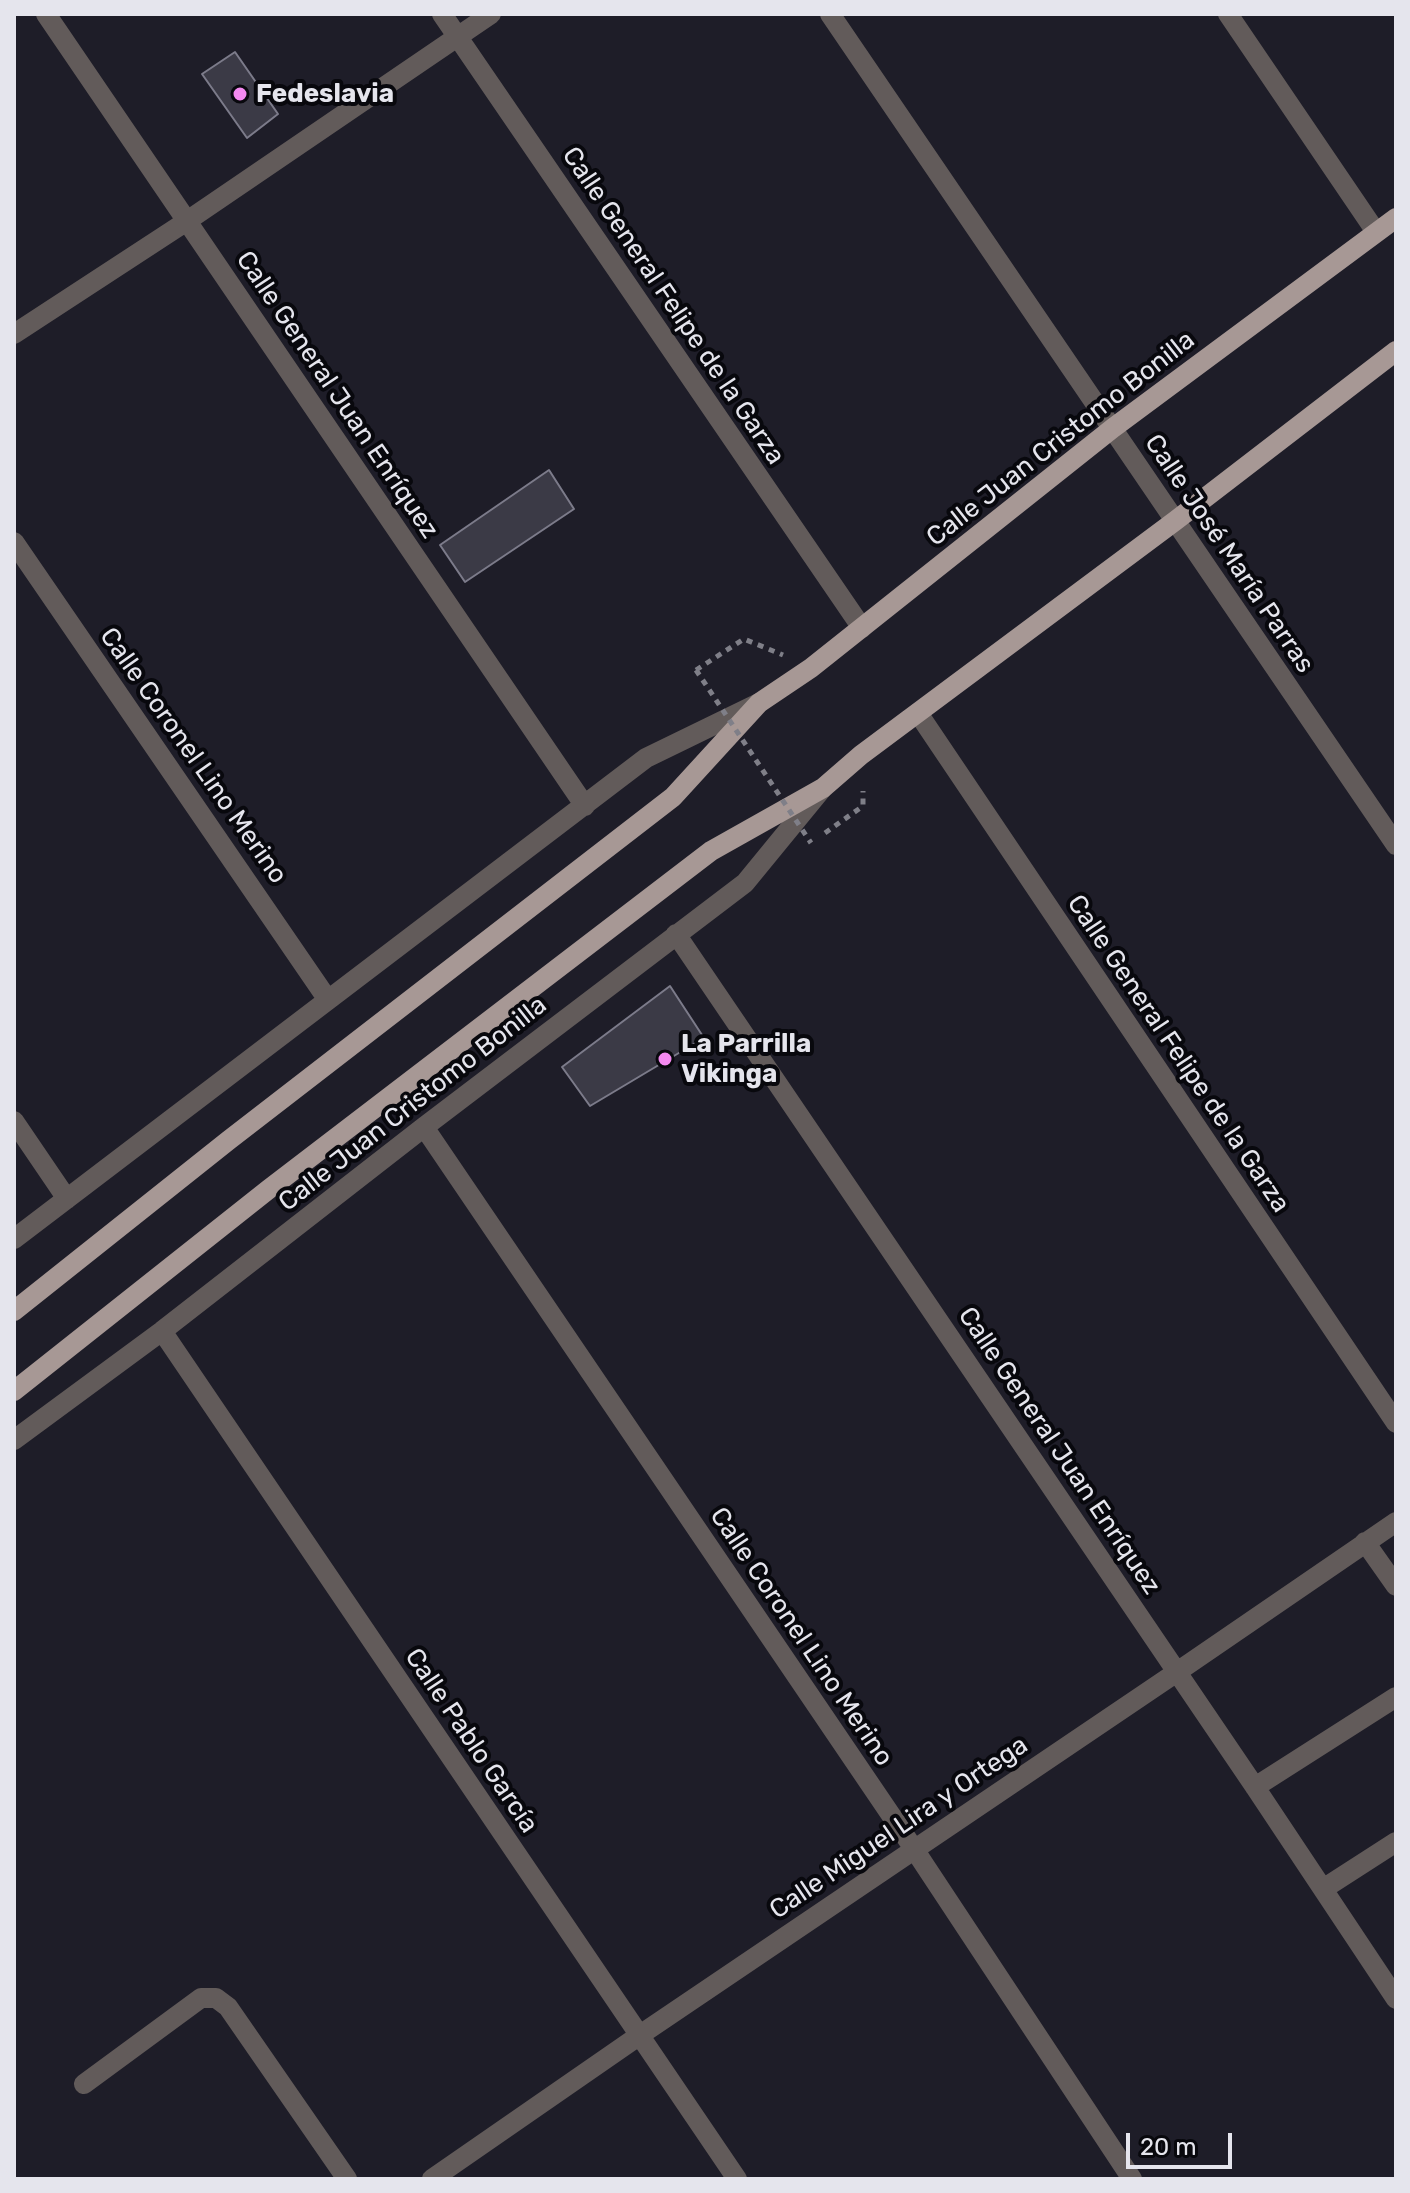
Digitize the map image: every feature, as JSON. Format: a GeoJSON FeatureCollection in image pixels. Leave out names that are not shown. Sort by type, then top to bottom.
{"type":"FeatureCollection","features":[{"type":"Feature","properties":{"kind":"main road","name":"Calle Juan Cristomo Bonilla"},"geometry":{"type":"LineString","coordinates":[[14,1311],[229,1140],[673,797],[759,703],[811,668],[1113,428],[1396,218]]}},
{"type":"Feature","properties":{"kind":"main road","name":"Calle Juan Cristomo Bonilla"},"geometry":{"type":"LineString","coordinates":[[14,1391],[269,1189],[711,851],[823,788],[861,755],[1175,521],[1396,351]]}},
{"type":"Feature","properties":{"kind":"street","name":"Calle General Juan Enríquez"},"geometry":{"type":"LineString","coordinates":[[46,14],[585,806]]}},
{"type":"Feature","properties":{"kind":"street","name":"Calle General Felipe de la Garza"},"geometry":{"type":"LineString","coordinates":[[442,14],[862,628]]}},
{"type":"Feature","properties":{"kind":"street"},"geometry":{"type":"LineString","coordinates":[[14,334],[187,221],[491,14]]}},
{"type":"Feature","properties":{"kind":"street","name":"Calle José María Parras"},"geometry":{"type":"LineString","coordinates":[[830,14],[1396,845]]}},
{"type":"Feature","properties":{"kind":"street"},"geometry":{"type":"LineString","coordinates":[[1228,14],[1376,232]]}},
{"type":"Feature","properties":{"kind":"street","name":"Calle Coronel Lino Merino"},"geometry":{"type":"LineString","coordinates":[[14,542],[328,1000]]}},
{"type":"Feature","properties":{"kind":"street","name":"Calle Juan Cristomo Bonilla"},"geometry":{"type":"LineString","coordinates":[[14,1239],[646,758],[759,703]]}},
{"type":"Feature","properties":{"kind":"street","name":"Calle General Felipe de la Garza"},"geometry":{"type":"LineString","coordinates":[[918,713],[1396,1423]]}},
{"type":"Feature","properties":{"kind":"street","name":"Calle Juan Cristomo Bonilla"},"geometry":{"type":"LineString","coordinates":[[14,1440],[162,1331],[745,883],[823,788]]}},
{"type":"Feature","properties":{"kind":"street","name":"Calle General Juan Enríquez"},"geometry":{"type":"LineString","coordinates":[[676,934],[1396,1999]]}},
{"type":"Feature","properties":{"kind":"street"},"geometry":{"type":"LineString","coordinates":[[14,1121],[67,1199]]}},
{"type":"Feature","properties":{"kind":"street","name":"Calle Coronel Lino Merino"},"geometry":{"type":"LineString","coordinates":[[424,1127],[914,1849],[1132,2179]]}},
{"type":"Feature","properties":{"kind":"street","name":"Calle Pablo García"},"geometry":{"type":"LineString","coordinates":[[162,1331],[737,2179]]}},
{"type":"Feature","properties":{"kind":"street","name":"Calle Miguel Lira y Ortega"},"geometry":{"type":"LineString","coordinates":[[432,2179],[1396,1522]]}},
{"type":"Feature","properties":{"kind":"street"},"geometry":{"type":"LineString","coordinates":[[1365,1542],[1396,1586]]}},
{"type":"Feature","properties":{"kind":"street"},"geometry":{"type":"LineString","coordinates":[[1255,1787],[1396,1697]]}},
{"type":"Feature","properties":{"kind":"street"},"geometry":{"type":"LineString","coordinates":[[1323,1889],[1396,1842]]}},
{"type":"Feature","properties":{"kind":"street"},"geometry":{"type":"LineString","coordinates":[[84,2084],[201,1998],[222,2001],[347,2179]]}},
{"type":"Feature","properties":{"kind":"path"},"geometry":{"type":"LineString","coordinates":[[744,639],[696,670],[811,843]]}},
{"type":"Feature","properties":{"kind":"path"},"geometry":{"type":"LineString","coordinates":[[824,834],[863,806]]}},
{"type":"Feature","properties":{"kind":"building","name":"Fedeslavia"},"geometry":{"type":"Polygon","coordinates":[[[235,52],[278,114],[247,138],[202,74],[235,52]]]}},
{"type":"Feature","properties":{"kind":"building"},"geometry":{"type":"Polygon","coordinates":[[[549,470],[574,509],[465,582],[440,545],[549,470]]]}},
{"type":"Feature","properties":{"kind":"building"},"geometry":{"type":"Polygon","coordinates":[[[670,986],[704,1038],[590,1106],[562,1067],[670,986]]]}},
{"type":"Feature","properties":{"kind":"place","name":"Fedeslavia"},"geometry":{"type":"Point","coordinates":[240,94]}},
{"type":"Feature","properties":{"kind":"place","name":"La Parrilla Vikinga"},"geometry":{"type":"Point","coordinates":[665,1059]}}]}
